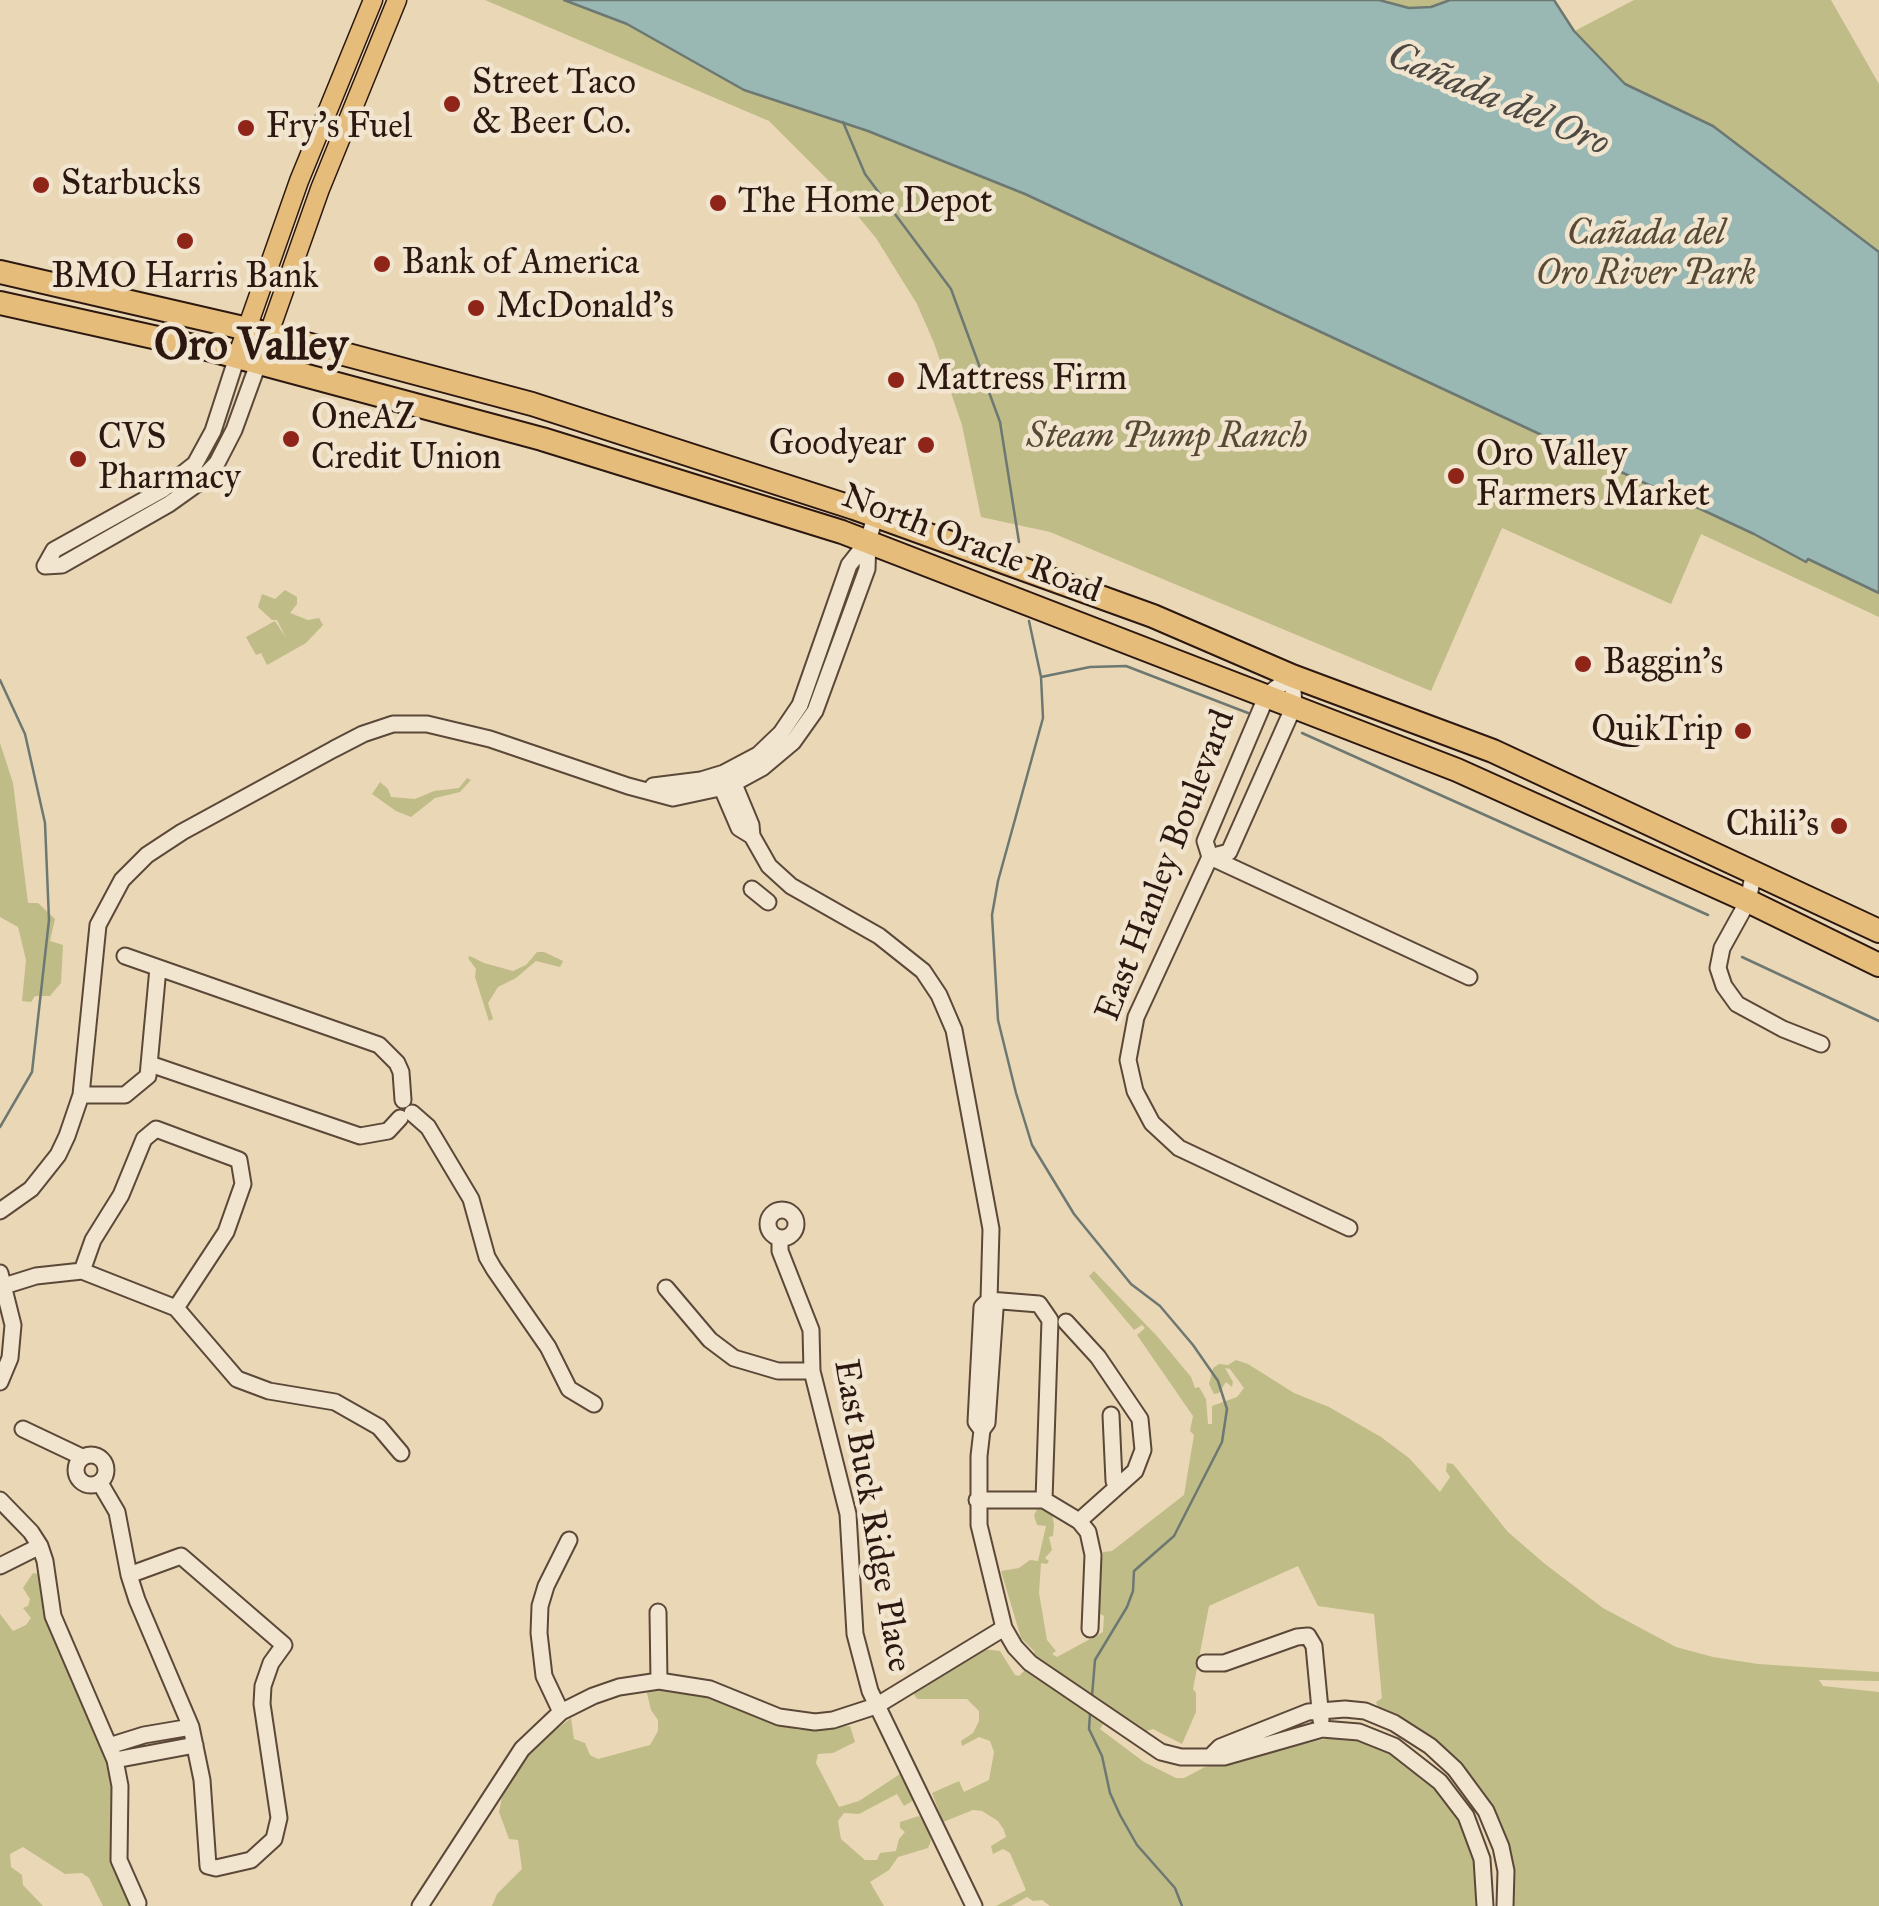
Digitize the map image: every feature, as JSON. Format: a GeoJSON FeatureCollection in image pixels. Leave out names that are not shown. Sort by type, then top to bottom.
{"type":"FeatureCollection","features":[{"type":"Feature","properties":{"kind":"highway","name":"North Oracle Road"},"geometry":{"type":"LineString","coordinates":[[0,272],[258,332],[532,404],[874,517],[1153,616],[1292,676],[1493,751],[1879,931]]}},
{"type":"Feature","properties":{"kind":"highway","name":"North Oracle Road"},"geometry":{"type":"LineString","coordinates":[[0,303],[248,361],[542,439],[868,541],[1457,770],[1879,965]]}},
{"type":"Feature","properties":{"kind":"main road"},"geometry":{"type":"LineString","coordinates":[[248,361],[300,181],[373,0]]}},
{"type":"Feature","properties":{"kind":"main road"},"geometry":{"type":"LineString","coordinates":[[258,332],[397,0]]}},
{"type":"Feature","properties":{"kind":"street"},"geometry":{"type":"LineString","coordinates":[[210,458],[162,490],[54,550],[45,566],[62,565],[169,504],[196,484],[210,458],[234,430],[248,361]]}},
{"type":"Feature","properties":{"kind":"street"},"geometry":{"type":"LineString","coordinates":[[0,1211],[32,1188],[58,1155],[81,1095],[98,925],[122,880],[147,855],[348,741],[394,724],[427,724],[490,739],[628,786],[670,786],[725,779],[762,768],[793,742],[815,711],[867,570],[874,517]]}},
{"type":"Feature","properties":{"kind":"street"},"geometry":{"type":"LineString","coordinates":[[725,779],[782,733],[800,704],[850,565],[868,541]]}},
{"type":"Feature","properties":{"kind":"street"},"geometry":{"type":"LineString","coordinates":[[1210,857],[1229,852],[1294,706],[1292,676]]}},
{"type":"Feature","properties":{"kind":"street","name":"East Hanley Boulevard"},"geometry":{"type":"LineString","coordinates":[[1292,676],[1266,695],[1205,840],[1210,857],[1136,1017],[1128,1060],[1135,1091],[1152,1123],[1179,1148],[1349,1228]]}},
{"type":"Feature","properties":{"kind":"street"},"geometry":{"type":"LineString","coordinates":[[746,815],[747,798],[762,768]]}},
{"type":"Feature","properties":{"kind":"street"},"geometry":{"type":"LineString","coordinates":[[725,779],[770,866],[791,886],[902,952],[923,972],[948,1012],[954,1030],[990,1229],[989,1300],[995,1309],[977,1500],[986,1562],[1004,1628],[1030,1663],[1161,1752],[1182,1757],[1224,1757],[1322,1729],[1374,1736],[1412,1758],[1450,1792],[1466,1816],[1477,1839],[1485,1876],[1485,1906]]}},
{"type":"Feature","properties":{"kind":"street"},"geometry":{"type":"LineString","coordinates":[[725,779],[739,828],[752,836]]}},
{"type":"Feature","properties":{"kind":"street"},"geometry":{"type":"LineString","coordinates":[[1210,857],[1468,978]]}},
{"type":"Feature","properties":{"kind":"street"},"geometry":{"type":"LineString","coordinates":[[1762,875],[1722,948],[1718,968],[1724,986],[1737,1004],[1821,1044]]}},
{"type":"Feature","properties":{"kind":"street"},"geometry":{"type":"LineString","coordinates":[[752,890],[768,902]]}},
{"type":"Feature","properties":{"kind":"street"},"geometry":{"type":"LineString","coordinates":[[124,956],[379,1045],[397,1064],[405,1110],[428,1127],[471,1199],[486,1257],[548,1347],[569,1389],[594,1404]]}},
{"type":"Feature","properties":{"kind":"street"},"geometry":{"type":"LineString","coordinates":[[81,1095],[125,1095],[148,1076],[158,968]]}},
{"type":"Feature","properties":{"kind":"street"},"geometry":{"type":"LineString","coordinates":[[150,1064],[360,1136],[388,1131],[405,1110]]}},
{"type":"Feature","properties":{"kind":"street"},"geometry":{"type":"LineString","coordinates":[[82,1270],[92,1240],[120,1194],[144,1139],[156,1128],[239,1160],[243,1184],[226,1232],[176,1308]]}},
{"type":"Feature","properties":{"kind":"street","name":"East Buck Ridge Place"},"geometry":{"type":"LineString","coordinates":[[780,1238],[780,1251],[811,1330],[812,1372],[848,1514],[855,1634],[876,1706],[974,1906]]}},
{"type":"Feature","properties":{"kind":"street"},"geometry":{"type":"LineString","coordinates":[[0,1382],[13,1338],[11,1311],[2,1280],[82,1270],[176,1308],[237,1379],[269,1391],[335,1402],[380,1427],[402,1453]]}},
{"type":"Feature","properties":{"kind":"street"},"geometry":{"type":"LineString","coordinates":[[666,1288],[710,1340],[734,1358],[778,1371],[812,1372]]}},
{"type":"Feature","properties":{"kind":"street"},"geometry":{"type":"LineString","coordinates":[[982,1430],[976,1422],[982,1307],[989,1300],[1039,1304],[1050,1320],[1044,1500]]}},
{"type":"Feature","properties":{"kind":"street"},"geometry":{"type":"LineString","coordinates":[[1066,1322],[1098,1357],[1140,1419],[1143,1450],[1136,1470],[1079,1521]]}},
{"type":"Feature","properties":{"kind":"street"},"geometry":{"type":"LineString","coordinates":[[1111,1415],[1114,1481],[1118,1486]]}},
{"type":"Feature","properties":{"kind":"street"},"geometry":{"type":"LineString","coordinates":[[23,1429],[82,1458],[77,1465],[79,1479],[91,1486],[100,1482],[117,1512],[129,1575],[196,1745],[208,1866],[216,1868],[251,1860],[267,1848],[280,1818],[262,1704],[271,1663],[284,1645],[181,1556],[129,1575]]}},
{"type":"Feature","properties":{"kind":"street"},"geometry":{"type":"LineString","coordinates":[[0,1500],[32,1532],[46,1561],[53,1616],[112,1753],[120,1786],[119,1860],[142,1904]]}},
{"type":"Feature","properties":{"kind":"street"},"geometry":{"type":"LineString","coordinates":[[977,1500],[1044,1500],[1079,1521],[1088,1532],[1094,1555],[1090,1629]]}},
{"type":"Feature","properties":{"kind":"street"},"geometry":{"type":"LineString","coordinates":[[561,1712],[544,1676],[539,1620],[546,1586],[570,1540]]}},
{"type":"Feature","properties":{"kind":"street"},"geometry":{"type":"LineString","coordinates":[[0,1566],[40,1546]]}},
{"type":"Feature","properties":{"kind":"street"},"geometry":{"type":"LineString","coordinates":[[658,1612],[659,1680]]}},
{"type":"Feature","properties":{"kind":"street"},"geometry":{"type":"LineString","coordinates":[[420,1906],[522,1749],[561,1712],[620,1687],[659,1680],[710,1688],[760,1711],[792,1720],[833,1720],[876,1706],[1004,1628]]}},
{"type":"Feature","properties":{"kind":"street"},"geometry":{"type":"LineString","coordinates":[[1205,1663],[1224,1663],[1297,1636],[1308,1636],[1314,1646],[1322,1729]]}},
{"type":"Feature","properties":{"kind":"street"},"geometry":{"type":"LineString","coordinates":[[1211,1756],[1232,1742],[1294,1716],[1320,1710],[1365,1711],[1394,1723],[1430,1746],[1455,1769],[1486,1810],[1506,1871],[1505,1906]]}},
{"type":"Feature","properties":{"kind":"street"},"geometry":{"type":"LineString","coordinates":[[112,1753],[144,1735],[191,1727]]}},
{"type":"Feature","properties":{"kind":"street"},"geometry":{"type":"LineString","coordinates":[[112,1753],[196,1745]]}},
{"type":"Feature","properties":{"kind":"green space","name":"Cañada del Oro River Park"},"geometry":{"type":"Polygon","coordinates":[[[485,0],[1457,0],[1498,71],[1634,0],[1831,0],[1879,84],[1879,617],[1701,534],[1671,604],[1502,528],[1431,691],[1050,532],[981,517],[962,425],[917,304],[876,238],[827,179],[769,121],[485,0]]]}},
{"type":"Feature","properties":{"kind":"green space"},"geometry":{"type":"Polygon","coordinates":[[[285,590],[297,597],[290,613],[308,620],[319,618],[323,625],[306,643],[267,665],[246,637],[275,621],[286,638],[277,620],[258,607],[262,594],[275,599],[285,590]]]}},
{"type":"Feature","properties":{"kind":"green space"},"geometry":{"type":"Polygon","coordinates":[[[0,743],[13,783],[28,903],[38,903],[55,919],[50,941],[63,945],[61,983],[50,996],[35,996],[31,1002],[22,1001],[26,960],[18,927],[0,917],[0,743]]]}},
{"type":"Feature","properties":{"kind":"green space"},"geometry":{"type":"Polygon","coordinates":[[[467,778],[471,780],[460,792],[435,798],[411,817],[372,794],[380,782],[391,797],[415,799],[434,791],[459,788],[467,778]]]}},
{"type":"Feature","properties":{"kind":"green space"},"geometry":{"type":"Polygon","coordinates":[[[537,952],[563,961],[560,967],[536,961],[498,987],[488,1003],[493,1019],[489,1021],[476,969],[468,958],[513,971],[526,965],[537,952]]]}},
{"type":"Feature","properties":{"kind":"green space"},"geometry":{"type":"Polygon","coordinates":[[[1094,1271],[1157,1336],[1191,1377],[1195,1388],[1199,1387],[1206,1399],[1208,1424],[1212,1424],[1212,1406],[1237,1397],[1244,1388],[1225,1368],[1232,1387],[1226,1382],[1214,1394],[1209,1384],[1213,1368],[1236,1360],[1248,1364],[1294,1393],[1329,1407],[1381,1437],[1409,1458],[1440,1492],[1450,1477],[1447,1463],[1453,1464],[1508,1532],[1545,1564],[1603,1608],[1676,1647],[1758,1664],[1879,1672],[1879,1681],[1819,1680],[1823,1686],[1879,1692],[1879,1906],[1513,1906],[1507,1842],[1484,1792],[1436,1741],[1379,1710],[1376,1702],[1382,1698],[1374,1614],[1318,1606],[1298,1566],[1209,1606],[1193,1689],[1196,1712],[1182,1744],[1153,1729],[1134,1744],[1103,1724],[1100,1729],[1144,1762],[1176,1778],[1205,1767],[1342,1735],[1390,1750],[1442,1792],[1460,1819],[1475,1855],[1478,1906],[1050,1906],[1027,1897],[1011,1906],[996,1906],[1026,1890],[1010,1853],[1003,1849],[993,1854],[991,1846],[1006,1837],[1004,1830],[982,1811],[973,1810],[943,1822],[932,1793],[959,1781],[964,1792],[989,1780],[994,1752],[990,1741],[979,1737],[962,1746],[961,1741],[973,1733],[979,1711],[967,1699],[917,1699],[912,1691],[982,1649],[1000,1651],[1015,1675],[1024,1671],[1035,1652],[1021,1638],[1001,1571],[1019,1568],[1030,1560],[1038,1561],[1046,1526],[1037,1525],[1034,1515],[1039,1506],[1052,1512],[1054,1525],[1053,1536],[1049,1537],[1052,1550],[1045,1558],[1049,1561],[1041,1563],[1039,1593],[1047,1640],[1056,1651],[1052,1654],[1057,1657],[1103,1632],[1104,1616],[1097,1603],[1103,1552],[1112,1551],[1184,1495],[1194,1435],[1190,1431],[1193,1416],[1137,1335],[1145,1328],[1142,1325],[1134,1330],[1089,1276],[1094,1271]]]}},
{"type":"Feature","properties":{"kind":"green space"},"geometry":{"type":"Polygon","coordinates":[[[33,1573],[43,1582],[48,1620],[108,1758],[112,1776],[110,1845],[114,1867],[130,1906],[103,1906],[89,1878],[82,1873],[65,1874],[23,1847],[10,1854],[11,1867],[22,1875],[23,1885],[43,1906],[0,1906],[0,1614],[13,1631],[26,1625],[31,1618],[23,1608],[30,1599],[23,1588],[33,1573]]]}},
{"type":"Feature","properties":{"kind":"green space"},"geometry":{"type":"Polygon","coordinates":[[[666,1687],[728,1701],[798,1730],[850,1726],[855,1742],[833,1753],[818,1754],[816,1763],[839,1807],[859,1801],[900,1774],[914,1800],[904,1806],[897,1794],[859,1814],[844,1813],[838,1821],[841,1839],[865,1860],[877,1860],[880,1853],[896,1851],[905,1832],[900,1822],[919,1816],[927,1826],[931,1841],[928,1848],[898,1857],[889,1870],[870,1882],[884,1906],[492,1906],[497,1894],[522,1869],[518,1840],[509,1839],[499,1812],[504,1787],[535,1746],[571,1718],[574,1739],[585,1743],[590,1755],[598,1759],[650,1745],[658,1731],[658,1720],[646,1689],[666,1687]]]}},
{"type":"Feature","properties":{"kind":"water","name":"Cañada del Oro River Park"},"geometry":{"type":"Polygon","coordinates":[[[564,0],[1379,0],[1409,8],[1431,7],[1450,0],[1554,0],[1574,31],[1625,84],[1713,126],[1879,252],[1879,593],[1025,194],[868,131],[744,90],[627,24],[564,0]]]}},
{"type":"Feature","properties":{"kind":"waterway"},"geometry":{"type":"LineString","coordinates":[[843,122],[865,174],[951,289],[1000,422],[1019,542]]}},
{"type":"Feature","properties":{"kind":"waterway"},"geometry":{"type":"LineString","coordinates":[[1029,621],[1041,677],[1043,718],[992,915],[998,1020],[1016,1093],[1032,1145],[1074,1214],[1131,1284],[1160,1306],[1193,1345],[1218,1381],[1227,1409],[1222,1442],[1174,1536],[1134,1571],[1127,1607],[1095,1660],[1092,1696]]}},
{"type":"Feature","properties":{"kind":"waterway"},"geometry":{"type":"LineString","coordinates":[[1041,677],[1090,667],[1126,666],[1248,713]]}},
{"type":"Feature","properties":{"kind":"waterway"},"geometry":{"type":"LineString","coordinates":[[0,680],[25,734],[45,823],[49,920],[32,1072],[0,1127]]}},
{"type":"Feature","properties":{"kind":"waterway"},"geometry":{"type":"LineString","coordinates":[[1302,733],[1708,915]]}},
{"type":"Feature","properties":{"kind":"waterway"},"geometry":{"type":"LineString","coordinates":[[1742,957],[1879,1021]]}},
{"type":"Feature","properties":{"kind":"waterway"},"geometry":{"type":"LineString","coordinates":[[1090,1714],[1089,1729],[1102,1756],[1110,1793],[1120,1815],[1137,1845],[1175,1888],[1182,1906]]}},
{"type":"Feature","properties":{"kind":"place","name":"Street Taco & Beer Co."},"geometry":{"type":"Point","coordinates":[452,104]}},
{"type":"Feature","properties":{"kind":"place","name":"Fry's Fuel"},"geometry":{"type":"Point","coordinates":[246,128]}},
{"type":"Feature","properties":{"kind":"place","name":"Starbucks"},"geometry":{"type":"Point","coordinates":[41,185]}},
{"type":"Feature","properties":{"kind":"place","name":"The Home Depot"},"geometry":{"type":"Point","coordinates":[718,203]}},
{"type":"Feature","properties":{"kind":"place","name":"BMO Harris Bank"},"geometry":{"type":"Point","coordinates":[185,241]}},
{"type":"Feature","properties":{"kind":"place","name":"Bank of America"},"geometry":{"type":"Point","coordinates":[382,264]}},
{"type":"Feature","properties":{"kind":"place","name":"McDonald's"},"geometry":{"type":"Point","coordinates":[476,308]}},
{"type":"Feature","properties":{"kind":"place","name":"Mattress Firm"},"geometry":{"type":"Point","coordinates":[896,380]}},
{"type":"Feature","properties":{"kind":"place","name":"OneAZ Credit Union"},"geometry":{"type":"Point","coordinates":[291,439]}},
{"type":"Feature","properties":{"kind":"place","name":"Goodyear"},"geometry":{"type":"Point","coordinates":[926,445]}},
{"type":"Feature","properties":{"kind":"place","name":"CVS Pharmacy"},"geometry":{"type":"Point","coordinates":[78,459]}},
{"type":"Feature","properties":{"kind":"place","name":"Oro Valley Farmers Market"},"geometry":{"type":"Point","coordinates":[1456,476]}},
{"type":"Feature","properties":{"kind":"place","name":"Baggin's"},"geometry":{"type":"Point","coordinates":[1583,664]}},
{"type":"Feature","properties":{"kind":"place","name":"QuikTrip"},"geometry":{"type":"Point","coordinates":[1743,731]}},
{"type":"Feature","properties":{"kind":"place","name":"Chili's"},"geometry":{"type":"Point","coordinates":[1839,826]}},
{"type":"Feature","properties":{"kind":"district","name":"Oro Valley"},"geometry":{"type":"Point","coordinates":[251,348]}},
{"type":"Feature","properties":{"kind":"water label","name":"Cañada del Oro"},"geometry":{"type":"Point","coordinates":[1498,101]}},
{"type":"Feature","properties":{"kind":"park label","name":"Steam Pump Ranch"},"geometry":{"type":"Point","coordinates":[1167,438]}}]}
